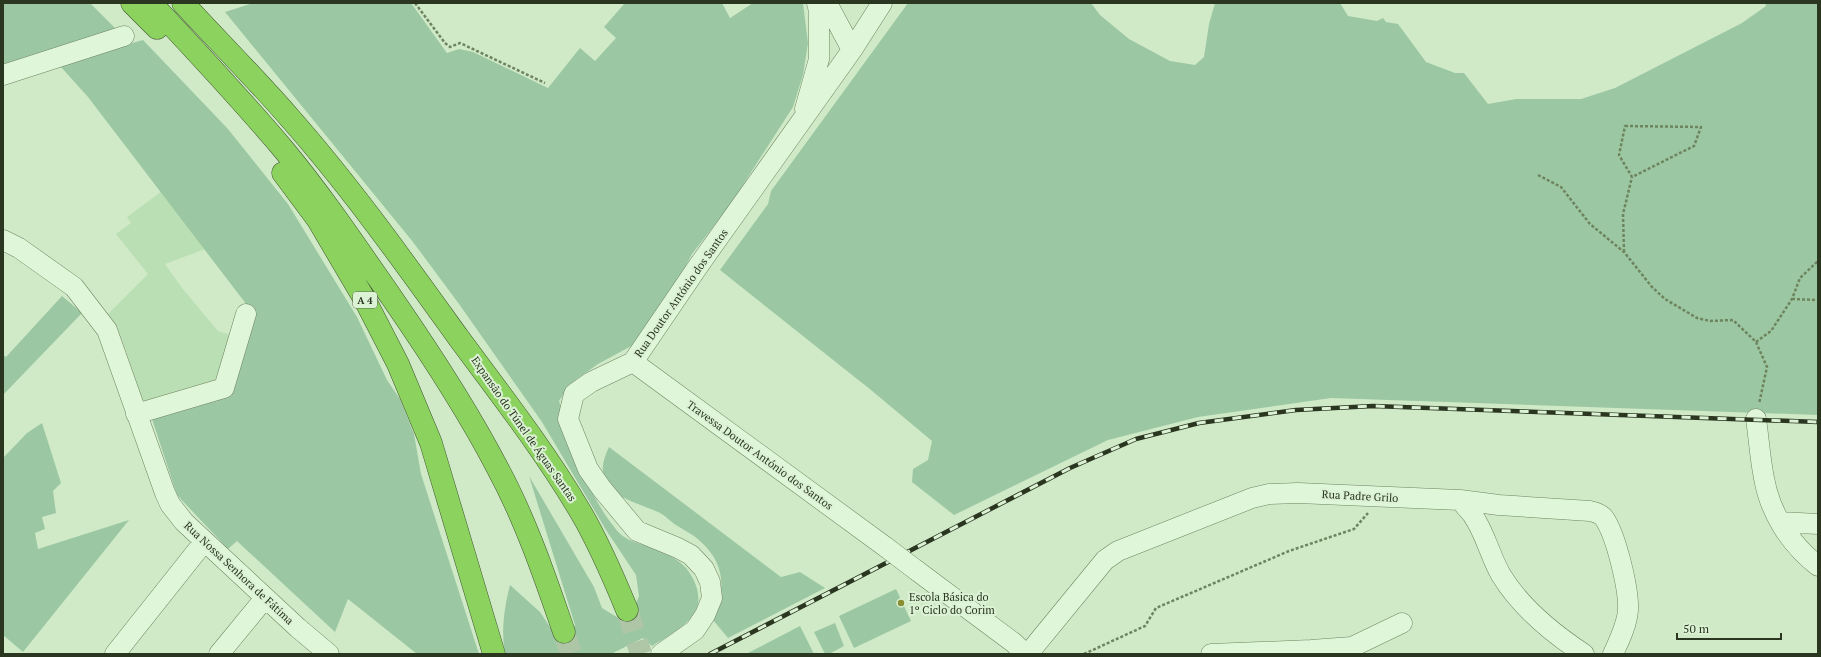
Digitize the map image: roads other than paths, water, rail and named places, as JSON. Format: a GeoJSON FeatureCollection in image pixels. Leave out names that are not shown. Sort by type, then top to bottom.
{"type":"FeatureCollection","features":[{"type":"Feature","properties":{"kind":"highway","name":"A 4"},"geometry":{"type":"LineString","coordinates":[[132,3],[220,96],[265,150],[318,220],[365,300],[398,364],[431,443],[494,654]]}},
{"type":"Feature","properties":{"kind":"highway","name":"A 4"},"geometry":{"type":"LineString","coordinates":[[150,3],[227,84],[285,151],[345,229],[413,329],[461,402],[499,470],[537,554],[564,632]]}},
{"type":"Feature","properties":{"kind":"highway","name":"Expansão do Túnel de Águas Santas"},"geometry":{"type":"LineString","coordinates":[[183,3],[294,124],[398,254],[523,424],[577,506],[607,561],[627,610]]}},
{"type":"Feature","properties":{"kind":"street"},"geometry":{"type":"LineString","coordinates":[[802,122],[819,58],[817,3]]}},
{"type":"Feature","properties":{"kind":"street"},"geometry":{"type":"LineString","coordinates":[[827,3],[852,50]]}},
{"type":"Feature","properties":{"kind":"street","name":"Rua Doutor António dos Santos"},"geometry":{"type":"LineString","coordinates":[[661,654],[695,630],[705,615],[712,598],[710,582],[704,569],[691,555],[637,531],[621,514],[588,469],[568,419],[574,394],[591,382],[633,362],[699,265],[852,50],[882,3]]}},
{"type":"Feature","properties":{"kind":"street"},"geometry":{"type":"LineString","coordinates":[[3,75],[124,36]]}},
{"type":"Feature","properties":{"kind":"street","name":"Rua Nossa Senhora de Fátima"},"geometry":{"type":"LineString","coordinates":[[3,240],[19,248],[74,287],[107,330],[136,414],[170,504],[184,522],[265,598],[329,654]]}},
{"type":"Feature","properties":{"kind":"street"},"geometry":{"type":"LineString","coordinates":[[136,414],[224,388],[246,314]]}},
{"type":"Feature","properties":{"kind":"street","name":"Travessa Doutor António dos Santos"},"geometry":{"type":"LineString","coordinates":[[633,362],[1014,643],[1020,649],[1022,654]]}},
{"type":"Feature","properties":{"kind":"street"},"geometry":{"type":"LineString","coordinates":[[1756,419],[1764,478],[1772,507],[1793,541],[1809,559],[1818,566]]}},
{"type":"Feature","properties":{"kind":"street","name":"Rua Padre Grilo"},"geometry":{"type":"LineString","coordinates":[[1028,654],[1105,560],[1135,544],[1252,498],[1269,494],[1298,493],[1382,498],[1460,500],[1499,505],[1590,511],[1603,516],[1608,525],[1619,557],[1628,599],[1628,612],[1613,654]]}},
{"type":"Feature","properties":{"kind":"street"},"geometry":{"type":"LineString","coordinates":[[1460,500],[1473,515],[1502,576],[1519,599],[1539,621],[1584,654]]}},
{"type":"Feature","properties":{"kind":"street"},"geometry":{"type":"LineString","coordinates":[[1780,522],[1818,524]]}},
{"type":"Feature","properties":{"kind":"street"},"geometry":{"type":"LineString","coordinates":[[115,654],[204,542]]}},
{"type":"Feature","properties":{"kind":"street"},"geometry":{"type":"LineString","coordinates":[[219,654],[265,598]]}},
{"type":"Feature","properties":{"kind":"street"},"geometry":{"type":"LineString","coordinates":[[1211,654],[1352,647],[1402,623]]}},
{"type":"Feature","properties":{"kind":"tunnel"},"geometry":{"type":"LineString","coordinates":[[627,610],[641,654]]}},
{"type":"Feature","properties":{"kind":"tunnel"},"geometry":{"type":"LineString","coordinates":[[564,632],[571,654]]}},
{"type":"Feature","properties":{"kind":"railway"},"geometry":{"type":"LineString","coordinates":[[710,654],[1070,468],[1136,439],[1199,423],[1296,410],[1373,406],[1818,422]]}},
{"type":"Feature","properties":{"kind":"place","name":"Escola Básica do 1º Ciclo do Corim"},"geometry":{"type":"Point","coordinates":[901,603]}}]}
